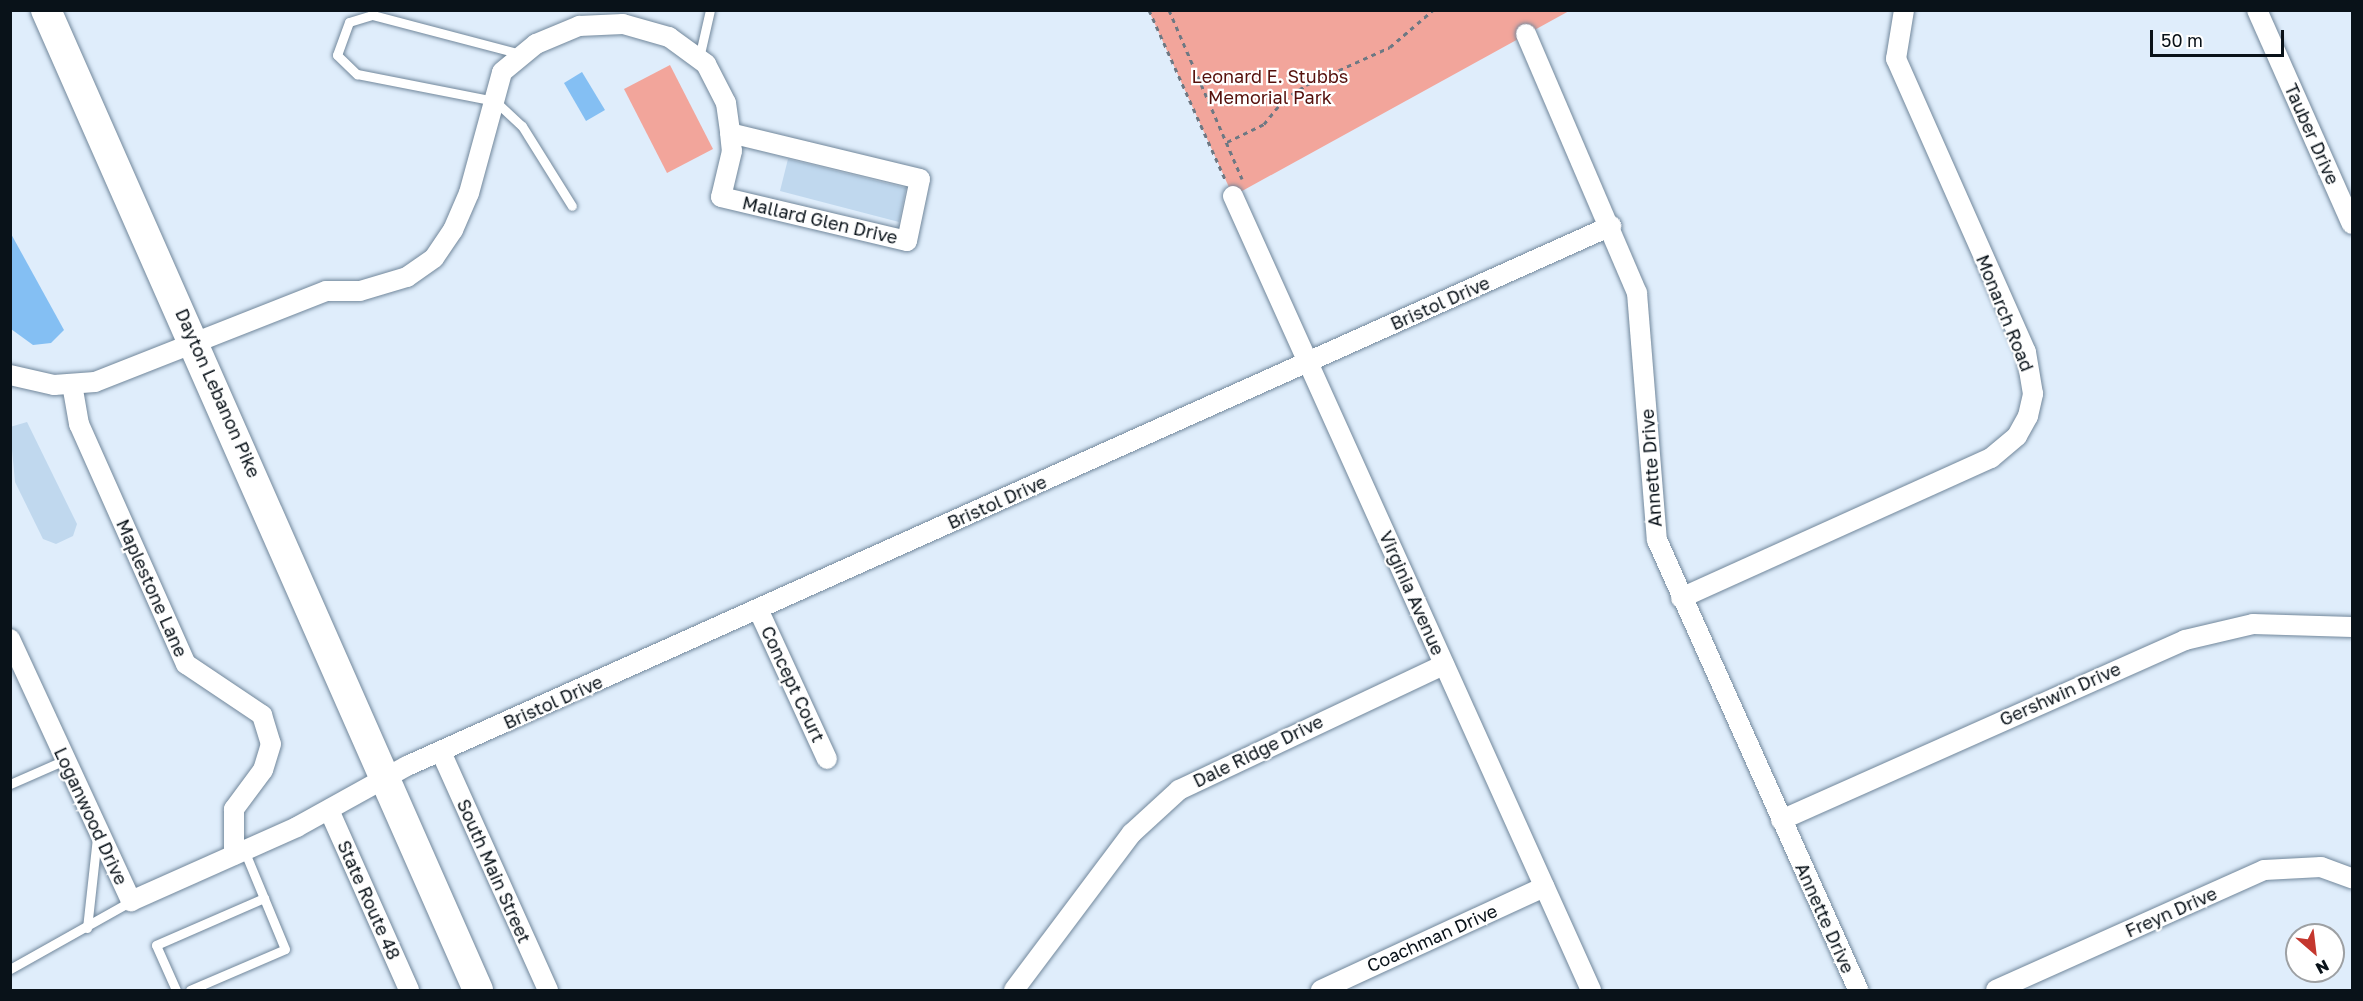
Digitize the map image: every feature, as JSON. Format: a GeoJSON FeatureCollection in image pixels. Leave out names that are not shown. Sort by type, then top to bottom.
{"type":"FeatureCollection","features":[{"type":"Feature","properties":{"kind":"main road","name":"Dayton Lebanon Pike"},"geometry":{"type":"LineString","coordinates":[[46,10],[196,342],[383,780]]}},
{"type":"Feature","properties":{"kind":"main road"},"geometry":{"type":"LineString","coordinates":[[383,780],[478,990]]}},
{"type":"Feature","properties":{"kind":"street","name":"Monarch Road"},"geometry":{"type":"LineString","coordinates":[[1681,597],[1991,458],[2017,436],[2028,416],[2033,394],[2026,352],[1896,59],[1904,10]]}},
{"type":"Feature","properties":{"kind":"street","name":"Tauber Drive"},"geometry":{"type":"LineString","coordinates":[[2257,10],[2352,224]]}},
{"type":"Feature","properties":{"kind":"street","name":"Mallard Glen Drive"},"geometry":{"type":"LineString","coordinates":[[10,375],[72,384],[122,375],[196,342],[326,291],[384,286],[434,258],[469,193],[502,72],[524,54],[579,26],[614,17],[669,37],[699,58],[726,103],[732,151],[721,197],[906,240],[920,179],[730,133]]}},
{"type":"Feature","properties":{"kind":"street","name":"Annette Drive"},"geometry":{"type":"LineString","coordinates":[[1526,34],[1611,226],[1637,293],[1652,515],[1681,597],[1858,990]]}},
{"type":"Feature","properties":{"kind":"street","name":"Virginia Avenue"},"geometry":{"type":"LineString","coordinates":[[1233,196],[1591,990]]}},
{"type":"Feature","properties":{"kind":"street","name":"Bristol Drive"},"geometry":{"type":"LineString","coordinates":[[383,780],[1611,226]]}},
{"type":"Feature","properties":{"kind":"street","name":"Maplestone Lane"},"geometry":{"type":"LineString","coordinates":[[72,384],[79,424],[186,664],[262,715],[272,744],[263,770],[234,809],[239,853]]}},
{"type":"Feature","properties":{"kind":"street","name":"Concept Court"},"geometry":{"type":"LineString","coordinates":[[758,609],[827,759]]}},
{"type":"Feature","properties":{"kind":"street","name":"Gershwin Drive"},"geometry":{"type":"LineString","coordinates":[[1782,820],[2185,640],[2253,624],[2352,627]]}},
{"type":"Feature","properties":{"kind":"street","name":"Loganwood Drive"},"geometry":{"type":"LineString","coordinates":[[10,639],[130,901],[329,810],[383,780]]}},
{"type":"Feature","properties":{"kind":"street","name":"Dale Ridge Drive"},"geometry":{"type":"LineString","coordinates":[[1014,990],[1132,832],[1179,790],[1444,665]]}},
{"type":"Feature","properties":{"kind":"street","name":"South Main Street"},"geometry":{"type":"LineString","coordinates":[[441,752],[548,990]]}},
{"type":"Feature","properties":{"kind":"street","name":"State Route 48"},"geometry":{"type":"LineString","coordinates":[[329,810],[403,988]]}},
{"type":"Feature","properties":{"kind":"street","name":"Freyn Drive"},"geometry":{"type":"LineString","coordinates":[[1996,990],[2264,870],[2321,867],[2352,878]]}},
{"type":"Feature","properties":{"kind":"street","name":"Coachman Drive"},"geometry":{"type":"LineString","coordinates":[[1321,990],[1544,887]]}},
{"type":"Feature","properties":{"kind":"lane"},"geometry":{"type":"LineString","coordinates":[[699,58],[710,10]]}},
{"type":"Feature","properties":{"kind":"lane"},"geometry":{"type":"LineString","coordinates":[[524,54],[372,15],[353,19],[341,33],[337,55],[357,74],[495,101],[522,126],[572,206]]}},
{"type":"Feature","properties":{"kind":"lane"},"geometry":{"type":"LineString","coordinates":[[10,784],[65,760]]}},
{"type":"Feature","properties":{"kind":"lane"},"geometry":{"type":"LineString","coordinates":[[87,928],[98,832]]}},
{"type":"Feature","properties":{"kind":"lane"},"geometry":{"type":"LineString","coordinates":[[190,990],[285,949],[264,898],[239,853]]}},
{"type":"Feature","properties":{"kind":"lane"},"geometry":{"type":"LineString","coordinates":[[176,990],[156,945],[264,898]]}},
{"type":"Feature","properties":{"kind":"lane"},"geometry":{"type":"LineString","coordinates":[[10,969],[87,928],[130,901]]}},
{"type":"Feature","properties":{"kind":"path"},"geometry":{"type":"LineString","coordinates":[[1149,10],[1233,196]]}},
{"type":"Feature","properties":{"kind":"path"},"geometry":{"type":"LineString","coordinates":[[1227,142],[1263,124],[1284,99],[1306,85],[1390,47],[1433,10]]}},
{"type":"Feature","properties":{"kind":"green space","name":"Leonard E. Stubbs Memorial Park"},"geometry":{"type":"Polygon","coordinates":[[[1149,11],[1569,11],[1233,196],[1149,11]]]}},
{"type":"Feature","properties":{"kind":"green space"},"geometry":{"type":"Polygon","coordinates":[[[670,65],[713,149],[667,173],[624,89],[670,65]]]}},
{"type":"Feature","properties":{"kind":"water"},"geometry":{"type":"Polygon","coordinates":[[[582,72],[605,110],[586,121],[564,83],[582,72]]]}},
{"type":"Feature","properties":{"kind":"water"},"geometry":{"type":"Polygon","coordinates":[[[10,232],[64,330],[51,343],[33,345],[11,329],[10,232]]]}},
{"type":"Feature","properties":{"kind":"building"},"geometry":{"type":"Polygon","coordinates":[[[788,159],[906,188],[899,222],[780,191],[788,159]]]}},
{"type":"Feature","properties":{"kind":"building"},"geometry":{"type":"Polygon","coordinates":[[[27,422],[77,524],[73,536],[56,544],[43,539],[15,482],[10,427],[27,422]]]}}]}
